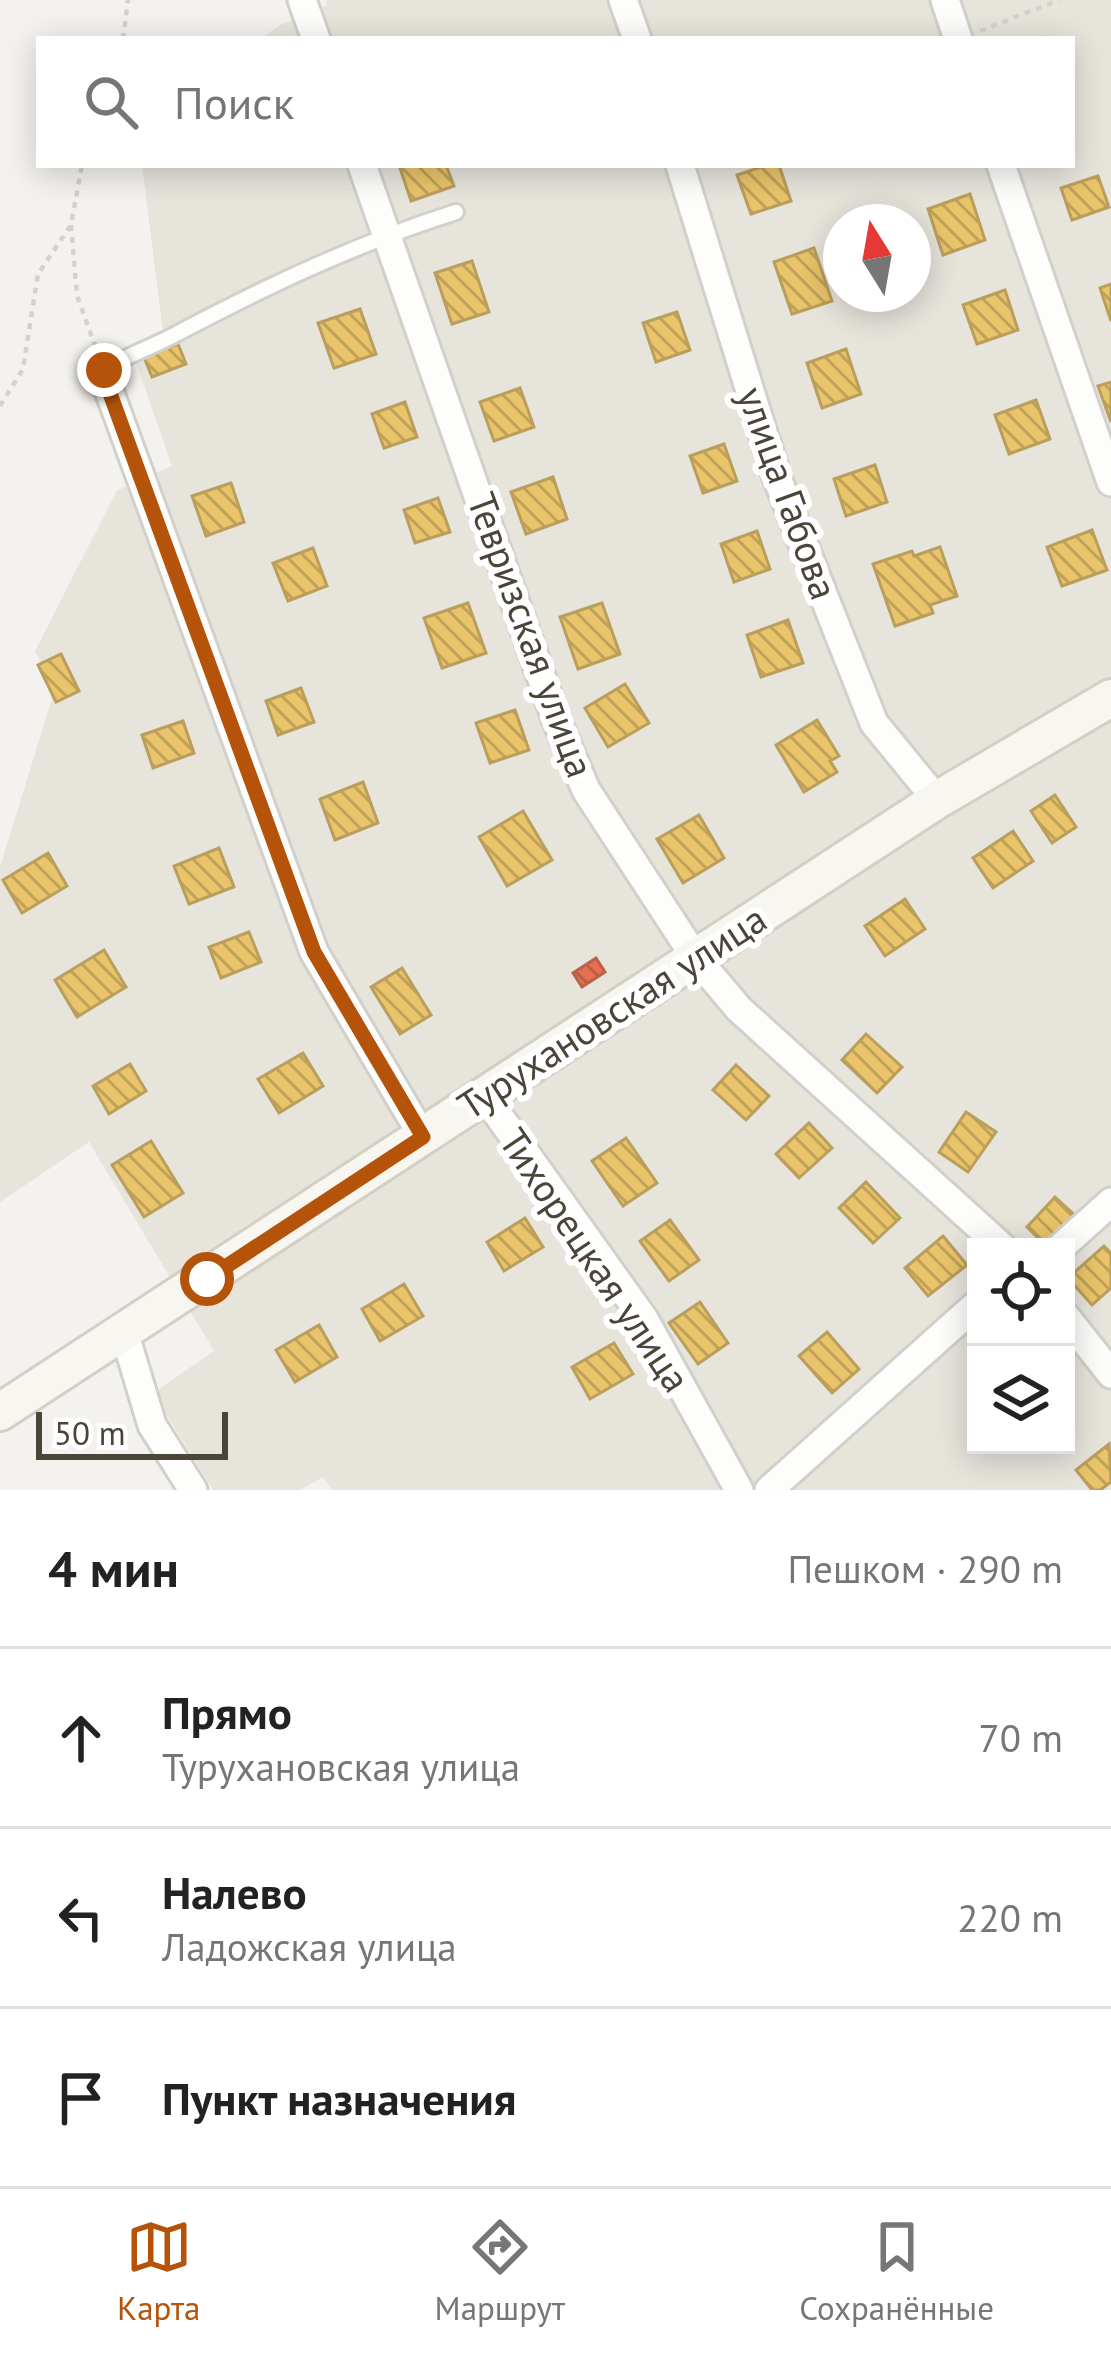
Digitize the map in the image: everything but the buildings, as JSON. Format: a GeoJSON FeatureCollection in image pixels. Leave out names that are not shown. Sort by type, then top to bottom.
{"type":"FeatureCollection","features":[{"type":"Feature","properties":{"kind":"street"},"geometry":{"type":"LineString","coordinates":[[302,0],[315,36]]}},
{"type":"Feature","properties":{"kind":"street"},"geometry":{"type":"LineString","coordinates":[[623,0],[636,36]]}},
{"type":"Feature","properties":{"kind":"street"},"geometry":{"type":"LineString","coordinates":[[945,0],[969,35]]}},
{"type":"Feature","properties":{"kind":"street","name":"Тевризская улица"},"geometry":{"type":"LineString","coordinates":[[363,168],[556,719],[586,790],[695,957],[739,1010],[991,1238]]}},
{"type":"Feature","properties":{"kind":"street","name":"улица Габова"},"geometry":{"type":"LineString","coordinates":[[681,168],[777,478],[874,723],[937,800]]}},
{"type":"Feature","properties":{"kind":"street"},"geometry":{"type":"LineString","coordinates":[[1002,168],[1111,482]]}},
{"type":"Feature","properties":{"kind":"street"},"geometry":{"type":"LineString","coordinates":[[104,370],[314,952],[423,1137]]}},
{"type":"Feature","properties":{"kind":"street","name":"Турухановская улица"},"geometry":{"type":"LineString","coordinates":[[0,1412],[937,800],[1111,698]]}},
{"type":"Feature","properties":{"kind":"street","name":"Тихорецкая улица"},"geometry":{"type":"LineString","coordinates":[[484,1095],[644,1319],[739,1490]]}},
{"type":"Feature","properties":{"kind":"street"},"geometry":{"type":"LineString","coordinates":[[1071,1238],[1111,1202]]}},
{"type":"Feature","properties":{"kind":"street"},"geometry":{"type":"LineString","coordinates":[[769,1490],[967,1314]]}},
{"type":"Feature","properties":{"kind":"street"},"geometry":{"type":"LineString","coordinates":[[1075,1328],[1111,1374]]}},
{"type":"Feature","properties":{"kind":"street"},"geometry":{"type":"LineString","coordinates":[[124,1332],[152,1425],[193,1490]]}},
{"type":"Feature","properties":{"kind":"lane"},"geometry":{"type":"LineString","coordinates":[[104,370],[132,351],[164,341],[282,278],[456,212]]}},
{"type":"Feature","properties":{"kind":"path"},"geometry":{"type":"LineString","coordinates":[[123,36],[128,0]]}},
{"type":"Feature","properties":{"kind":"path"},"geometry":{"type":"LineString","coordinates":[[969,35],[1059,0]]}},
{"type":"Feature","properties":{"kind":"path"},"geometry":{"type":"LineString","coordinates":[[81,168],[71,224],[76,296],[104,370]]}},
{"type":"Feature","properties":{"kind":"path"},"geometry":{"type":"LineString","coordinates":[[0,406],[23,369],[38,274],[71,224]]}},
{"type":"Feature","properties":{"kind":"shaded area"},"geometry":{"type":"Polygon","coordinates":[[[326,0],[1111,0],[1111,1490],[332,1490],[323,1477],[300,1490],[213,1490],[153,1393],[214,1351],[89,1142],[0,1202],[0,867],[54,692],[35,651],[117,490],[172,466],[132,351],[164,340],[142,168],[1075,168],[1075,36],[265,36],[327,5],[326,0]]]}},
{"type":"Feature","properties":{"kind":"route"},"geometry":{"type":"LineString","coordinates":[[104,370],[314,952],[423,1137],[207,1279]]}}]}
